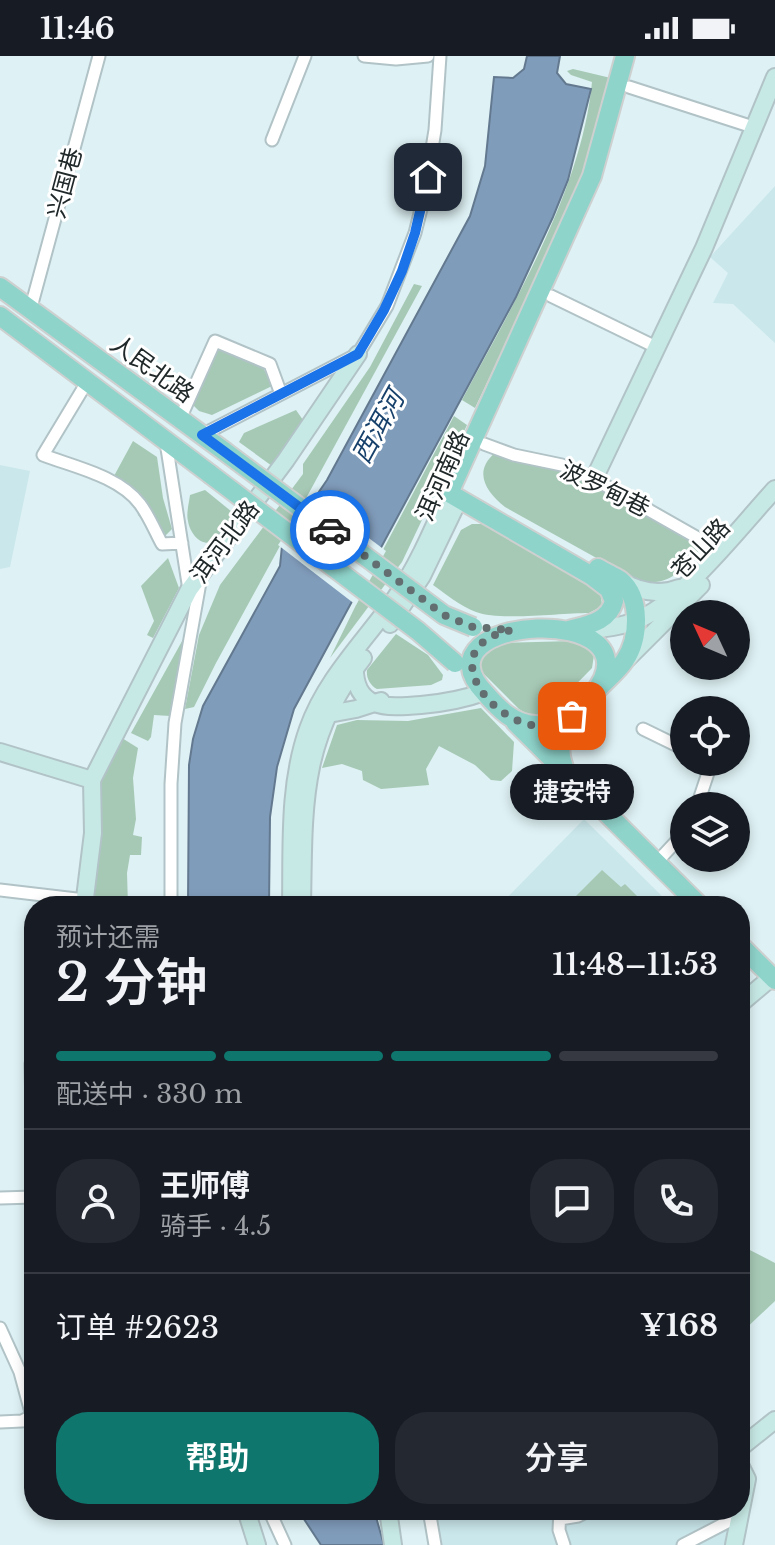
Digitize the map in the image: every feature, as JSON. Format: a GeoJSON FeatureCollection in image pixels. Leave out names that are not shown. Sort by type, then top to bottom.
{"type":"FeatureCollection","features":[{"type":"Feature","properties":{"kind":"main road","name":"洱河南路"},"geometry":{"type":"LineString","coordinates":[[291,896],[295,785],[303,744],[319,716],[414,590],[588,187],[603,145],[625,56]]}},
{"type":"Feature","properties":{"kind":"main road","name":"洱河南路"},"geometry":{"type":"LineString","coordinates":[[302,896],[306,786],[319,716],[333,679],[404,584],[484,444],[607,169],[637,56]]}},
{"type":"Feature","properties":{"kind":"main road"},"geometry":{"type":"LineString","coordinates":[[594,479],[658,348],[756,128],[775,77]]}},
{"type":"Feature","properties":{"kind":"main road","name":"人民北路"},"geometry":{"type":"LineString","coordinates":[[0,287],[439,611],[473,627],[512,630]]}},
{"type":"Feature","properties":{"kind":"main road","name":"人民北路"},"geometry":{"type":"LineString","coordinates":[[0,316],[427,638],[484,692]]}},
{"type":"Feature","properties":{"kind":"main road","name":"洱河北路"},"geometry":{"type":"LineString","coordinates":[[85,896],[93,833],[92,780],[189,590],[286,460],[358,354]]}},
{"type":"Feature","properties":{"kind":"main road","name":"苍山路"},"geometry":{"type":"LineString","coordinates":[[635,621],[659,608],[693,578],[775,489]]}},
{"type":"Feature","properties":{"kind":"main road"},"geometry":{"type":"LineString","coordinates":[[456,492],[639,590],[660,593],[681,587],[693,578]]}},
{"type":"Feature","properties":{"kind":"main road"},"geometry":{"type":"LineString","coordinates":[[456,492],[609,589],[614,603],[609,613],[594,623],[569,630]]}},
{"type":"Feature","properties":{"kind":"main road","name":"苍山路"},"geometry":{"type":"LineString","coordinates":[[594,693],[775,505]]}},
{"type":"Feature","properties":{"kind":"main road"},"geometry":{"type":"LineString","coordinates":[[620,581],[630,597],[635,621],[633,643],[621,666]]}},
{"type":"Feature","properties":{"kind":"main road"},"geometry":{"type":"LineString","coordinates":[[635,621],[607,628],[512,630],[492,637],[473,656],[472,673],[484,692],[690,896]]}},
{"type":"Feature","properties":{"kind":"main road"},"geometry":{"type":"LineString","coordinates":[[568,776],[561,758],[563,730],[594,693],[604,675],[604,658],[590,638],[569,630]]}},
{"type":"Feature","properties":{"kind":"main road"},"geometry":{"type":"LineString","coordinates":[[355,649],[358,687],[375,704],[385,708],[459,702],[484,692]]}},
{"type":"Feature","properties":{"kind":"main road"},"geometry":{"type":"LineString","coordinates":[[319,716],[375,704]]}},
{"type":"Feature","properties":{"kind":"main road"},"geometry":{"type":"LineString","coordinates":[[512,720],[528,725],[546,725],[572,716]]}},
{"type":"Feature","properties":{"kind":"main road"},"geometry":{"type":"LineString","coordinates":[[0,752],[92,780]]}},
{"type":"Feature","properties":{"kind":"main road"},"geometry":{"type":"LineString","coordinates":[[750,955],[773,979],[750,996]]}},
{"type":"Feature","properties":{"kind":"main road"},"geometry":{"type":"LineString","coordinates":[[750,1440],[775,1420]]}},
{"type":"Feature","properties":{"kind":"main road"},"geometry":{"type":"LineString","coordinates":[[249,1520],[257,1545]]}},
{"type":"Feature","properties":{"kind":"main road"},"geometry":{"type":"LineString","coordinates":[[389,1520],[393,1545]]}},
{"type":"Feature","properties":{"kind":"main road"},"geometry":{"type":"LineString","coordinates":[[734,1545],[739,1520]]}},
{"type":"Feature","properties":{"kind":"street","name":"兴国巷"},"geometry":{"type":"LineString","coordinates":[[30,311],[99,56]]}},
{"type":"Feature","properties":{"kind":"street"},"geometry":{"type":"LineString","coordinates":[[272,140],[304,56]]}},
{"type":"Feature","properties":{"kind":"street"},"geometry":{"type":"LineString","coordinates":[[364,56],[396,59],[428,56]]}},
{"type":"Feature","properties":{"kind":"street","name":"洱河北路"},"geometry":{"type":"LineString","coordinates":[[358,354],[387,306],[415,233],[435,130],[440,56]]}},
{"type":"Feature","properties":{"kind":"street"},"geometry":{"type":"LineString","coordinates":[[629,87],[756,128]]}},
{"type":"Feature","properties":{"kind":"street"},"geometry":{"type":"LineString","coordinates":[[551,296],[658,348]]}},
{"type":"Feature","properties":{"kind":"street"},"geometry":{"type":"LineString","coordinates":[[180,419],[215,341],[270,364],[281,394]]}},
{"type":"Feature","properties":{"kind":"street"},"geometry":{"type":"LineString","coordinates":[[202,435],[358,354]]}},
{"type":"Feature","properties":{"kind":"street"},"geometry":{"type":"LineString","coordinates":[[87,382],[43,455],[125,490],[140,504],[162,544],[182,543]]}},
{"type":"Feature","properties":{"kind":"street"},"geometry":{"type":"LineString","coordinates":[[166,442],[189,590]]}},
{"type":"Feature","properties":{"kind":"street","name":"波罗甸巷"},"geometry":{"type":"LineString","coordinates":[[484,444],[514,455],[562,465],[594,479],[719,550]]}},
{"type":"Feature","properties":{"kind":"street"},"geometry":{"type":"LineString","coordinates":[[171,896],[171,784],[175,723],[202,571]]}},
{"type":"Feature","properties":{"kind":"street"},"geometry":{"type":"LineString","coordinates":[[643,729],[670,742]]}},
{"type":"Feature","properties":{"kind":"street"},"geometry":{"type":"LineString","coordinates":[[657,862],[670,848]]}},
{"type":"Feature","properties":{"kind":"street"},"geometry":{"type":"LineString","coordinates":[[0,890],[39,896]]}},
{"type":"Feature","properties":{"kind":"street"},"geometry":{"type":"LineString","coordinates":[[0,1198],[24,1198]]}},
{"type":"Feature","properties":{"kind":"street"},"geometry":{"type":"LineString","coordinates":[[0,1328],[24,1386]]}},
{"type":"Feature","properties":{"kind":"street"},"geometry":{"type":"LineString","coordinates":[[0,1422],[24,1420]]}},
{"type":"Feature","properties":{"kind":"street"},"geometry":{"type":"LineString","coordinates":[[274,1520],[285,1545]]}},
{"type":"Feature","properties":{"kind":"street"},"geometry":{"type":"LineString","coordinates":[[431,1520],[435,1545]]}},
{"type":"Feature","properties":{"kind":"street"},"geometry":{"type":"LineString","coordinates":[[560,1520],[564,1545]]}},
{"type":"Feature","properties":{"kind":"street"},"geometry":{"type":"LineString","coordinates":[[683,1545],[731,1520]]}},
{"type":"Feature","properties":{"kind":"shaded area"},"geometry":{"type":"Polygon","coordinates":[[[775,186],[775,343],[733,304],[713,303],[728,273],[710,257],[775,186]]]}},
{"type":"Feature","properties":{"kind":"shaded area"},"geometry":{"type":"Polygon","coordinates":[[[0,465],[30,471],[10,567],[0,569],[0,465]]]}},
{"type":"Feature","properties":{"kind":"shaded area"},"geometry":{"type":"Polygon","coordinates":[[[584,819],[662,896],[509,896],[584,819]]]}},
{"type":"Feature","properties":{"kind":"shaded area"},"geometry":{"type":"Polygon","coordinates":[[[435,1520],[724,1520],[730,1524],[728,1545],[440,1545],[435,1520]]]}},
{"type":"Feature","properties":{"kind":"green space"},"geometry":{"type":"Polygon","coordinates":[[[573,69],[615,79],[591,162],[475,408],[462,400],[542,246],[560,205],[586,123],[592,82],[567,71],[573,69]]]}},
{"type":"Feature","properties":{"kind":"green space"},"geometry":{"type":"Polygon","coordinates":[[[414,284],[422,286],[194,707],[185,709],[199,635],[220,585],[303,474],[303,464],[370,367],[414,284]]]}},
{"type":"Feature","properties":{"kind":"green space"},"geometry":{"type":"Polygon","coordinates":[[[216,343],[260,361],[272,386],[212,415],[199,411],[191,403],[216,343]]]}},
{"type":"Feature","properties":{"kind":"green space"},"geometry":{"type":"Polygon","coordinates":[[[296,410],[303,420],[272,466],[239,442],[244,433],[296,410]]]}},
{"type":"Feature","properties":{"kind":"green space"},"geometry":{"type":"Polygon","coordinates":[[[454,416],[467,425],[402,562],[330,658],[384,548],[454,416]]]}},
{"type":"Feature","properties":{"kind":"green space"},"geometry":{"type":"Polygon","coordinates":[[[133,441],[157,457],[163,498],[172,529],[165,536],[157,537],[138,515],[135,495],[114,476],[133,441]]]}},
{"type":"Feature","properties":{"kind":"green space"},"geometry":{"type":"Polygon","coordinates":[[[495,453],[553,467],[589,481],[704,546],[682,569],[667,579],[658,582],[636,580],[498,501],[488,489],[483,475],[484,467],[495,453]]]}},
{"type":"Feature","properties":{"kind":"green space"},"geometry":{"type":"Polygon","coordinates":[[[205,490],[237,516],[221,536],[210,543],[194,535],[187,518],[190,495],[205,490]]]}},
{"type":"Feature","properties":{"kind":"green space"},"geometry":{"type":"Polygon","coordinates":[[[472,524],[483,524],[588,585],[601,596],[602,606],[589,613],[515,616],[487,615],[459,603],[433,585],[461,530],[472,524]]]}},
{"type":"Feature","properties":{"kind":"green space"},"geometry":{"type":"Polygon","coordinates":[[[168,558],[179,588],[153,638],[147,635],[154,621],[141,586],[168,558]]]}},
{"type":"Feature","properties":{"kind":"green space"},"geometry":{"type":"Polygon","coordinates":[[[186,634],[170,716],[154,715],[148,741],[131,733],[186,634]]]}},
{"type":"Feature","properties":{"kind":"green space"},"geometry":{"type":"Polygon","coordinates":[[[396,634],[428,655],[443,675],[442,680],[431,685],[377,689],[372,685],[367,670],[396,634]]]}},
{"type":"Feature","properties":{"kind":"green space"},"geometry":{"type":"Polygon","coordinates":[[[573,641],[585,644],[594,655],[592,668],[549,712],[539,715],[527,714],[519,709],[479,669],[480,656],[498,643],[573,641]]]}},
{"type":"Feature","properties":{"kind":"green space"},"geometry":{"type":"Polygon","coordinates":[[[481,708],[514,742],[512,771],[501,781],[491,780],[475,765],[439,746],[426,769],[429,785],[381,789],[363,780],[362,771],[342,764],[322,768],[337,725],[357,720],[408,721],[481,708]]]}},
{"type":"Feature","properties":{"kind":"green space"},"geometry":{"type":"Polygon","coordinates":[[[122,738],[138,748],[133,778],[136,819],[133,835],[142,837],[141,855],[130,855],[128,896],[88,896],[98,782],[122,738]]]}},
{"type":"Feature","properties":{"kind":"green space"},"geometry":{"type":"Polygon","coordinates":[[[602,870],[621,887],[625,884],[637,896],[576,896],[602,870]]]}},
{"type":"Feature","properties":{"kind":"green space"},"geometry":{"type":"Polygon","coordinates":[[[750,1250],[775,1263],[775,1301],[750,1325],[750,1250]]]}},
{"type":"Feature","properties":{"kind":"water","name":"西洱河"},"geometry":{"type":"Polygon","coordinates":[[[527,56],[560,56],[557,73],[566,84],[591,89],[568,180],[553,217],[516,297],[294,709],[277,767],[270,817],[269,896],[188,896],[189,765],[203,706],[280,566],[282,546],[327,480],[470,216],[485,166],[494,77],[513,78],[524,69],[527,56]]]}},
{"type":"Feature","properties":{"kind":"water"},"geometry":{"type":"Polygon","coordinates":[[[305,1520],[377,1520],[384,1545],[321,1545],[305,1520]]]}},
{"type":"Feature","properties":{"kind":"pier"},"geometry":{"type":"Polygon","coordinates":[[[312,495],[386,551],[356,605],[278,545],[312,495]]]}},
{"type":"Feature","properties":{"kind":"way so far"},"geometry":{"type":"LineString","coordinates":[[330,530],[444,615],[473,627],[512,630],[495,635],[481,645],[473,656],[471,668],[476,682],[512,720],[528,725],[553,725],[572,716]]}},
{"type":"Feature","properties":{"kind":"place","name":"捷安特"},"geometry":{"type":"Point","coordinates":[572,716]}},
{"type":"Feature","properties":{"kind":"route"},"geometry":{"type":"LineString","coordinates":[[330,530],[202,435],[358,354],[402,271],[428,177]]}}]}
